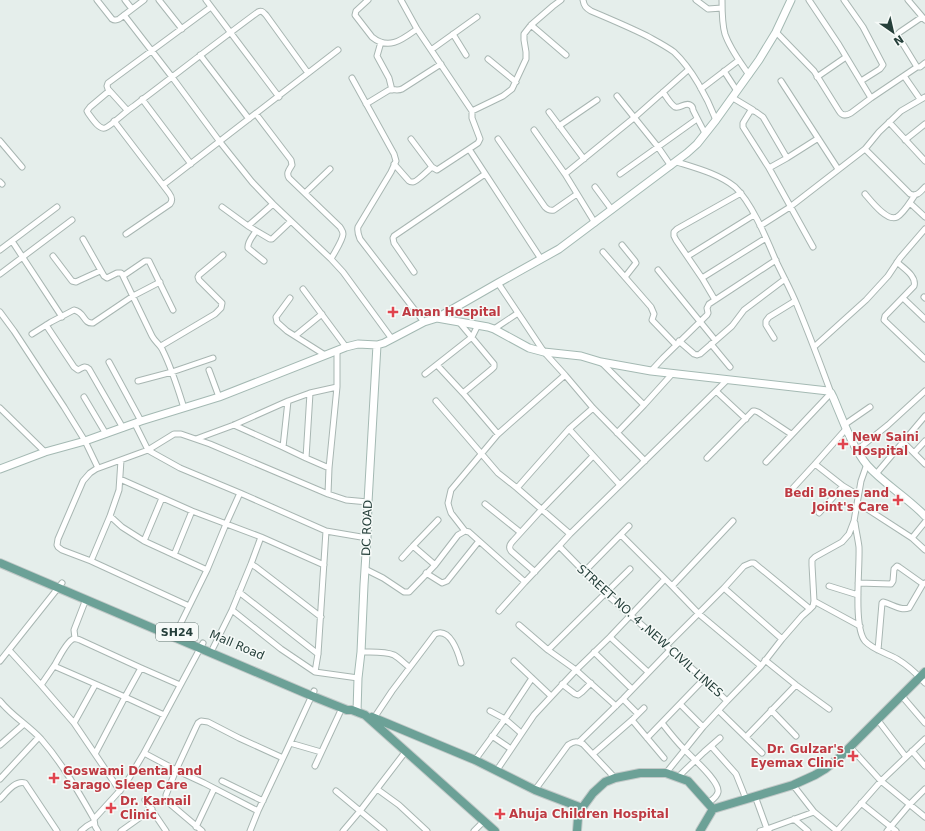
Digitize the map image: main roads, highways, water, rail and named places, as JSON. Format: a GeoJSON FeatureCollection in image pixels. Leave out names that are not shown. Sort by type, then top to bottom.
{"type":"FeatureCollection","features":[{"type":"Feature","properties":{"kind":"main road"},"geometry":{"type":"LineString","coordinates":[[0,469],[45,452],[85,441],[138,422],[219,397],[346,347],[358,344],[377,345],[384,343],[424,322],[438,318],[560,249],[692,149],[733,98],[759,60],[776,32],[790,1]]}},
{"type":"Feature","properties":{"kind":"main road"},"geometry":{"type":"LineString","coordinates":[[438,318],[494,329],[529,348],[544,352],[581,356],[601,362],[672,374],[826,391],[830,393],[845,427],[857,450],[867,464],[876,474],[925,516]]}},
{"type":"Feature","properties":{"kind":"main road","name":"DC ROAD"},"geometry":{"type":"LineString","coordinates":[[358,712],[358,678],[366,569],[368,502],[377,345]]}},
{"type":"Feature","properties":{"kind":"main road","name":"Mall Road"},"geometry":{"type":"LineString","coordinates":[[0,557],[61,585],[313,693],[345,703],[406,751],[495,831]]}},
{"type":"Feature","properties":{"kind":"main road","name":"Mall Road"},"geometry":{"type":"LineString","coordinates":[[0,562],[61,585],[86,599],[176,634]]}},
{"type":"Feature","properties":{"kind":"main road","name":"Mall Road"},"geometry":{"type":"LineString","coordinates":[[202,646],[213,648],[313,693],[342,708],[358,712]]}},
{"type":"Feature","properties":{"kind":"main road"},"geometry":{"type":"LineString","coordinates":[[711,806],[746,799],[793,785],[815,775],[832,764],[901,695],[923,677]]}},
{"type":"Feature","properties":{"kind":"main road"},"geometry":{"type":"LineString","coordinates":[[358,712],[475,760],[535,790],[582,808]]}},
{"type":"Feature","properties":{"kind":"main road"},"geometry":{"type":"LineString","coordinates":[[576,831],[578,818],[582,808],[593,793],[604,782],[615,778],[640,773],[666,772],[688,781],[711,806]]}},
{"type":"Feature","properties":{"kind":"main road"},"geometry":{"type":"LineString","coordinates":[[701,831],[711,806]]}},
{"type":"Feature","properties":{"kind":"place","name":"Aman Hospital"},"geometry":{"type":"Point","coordinates":[393,312]}},
{"type":"Feature","properties":{"kind":"place","name":"New Saini Hospital"},"geometry":{"type":"Point","coordinates":[843,444]}},
{"type":"Feature","properties":{"kind":"place","name":"Bedi Bones and Joint's Care"},"geometry":{"type":"Point","coordinates":[898,500]}},
{"type":"Feature","properties":{"kind":"place","name":"Dr. Gulzar's Eyemax Clinic"},"geometry":{"type":"Point","coordinates":[853,756]}},
{"type":"Feature","properties":{"kind":"place","name":"Goswami Dental and Sarago Sleep Care"},"geometry":{"type":"Point","coordinates":[54,778]}},
{"type":"Feature","properties":{"kind":"place","name":"Dr. Karnail Clinic"},"geometry":{"type":"Point","coordinates":[111,808]}},
{"type":"Feature","properties":{"kind":"place","name":"Ahuja Children Hospital"},"geometry":{"type":"Point","coordinates":[500,814]}}]}
